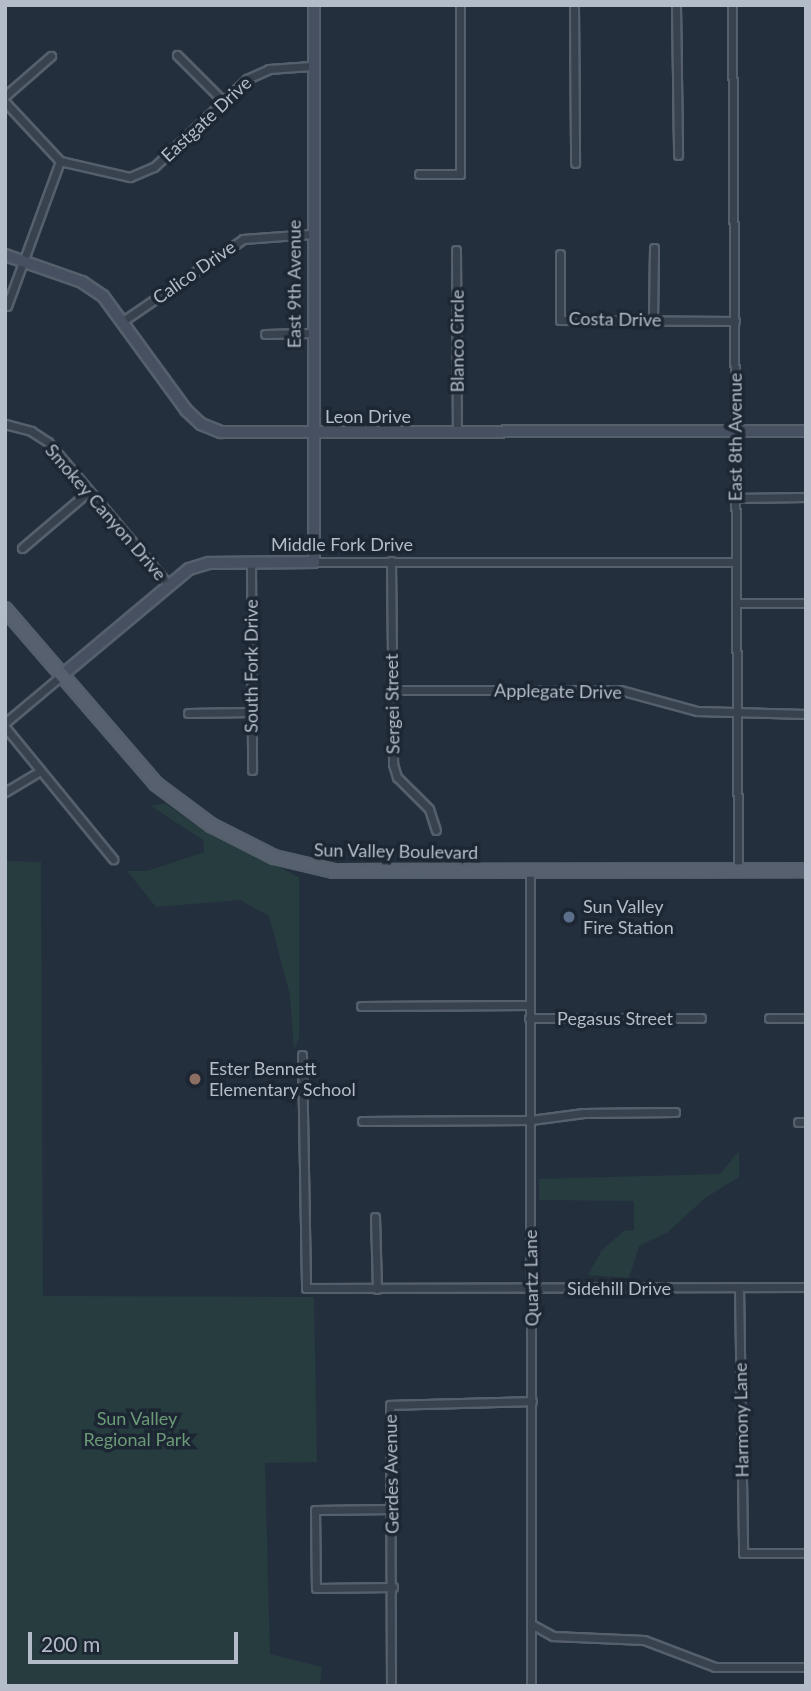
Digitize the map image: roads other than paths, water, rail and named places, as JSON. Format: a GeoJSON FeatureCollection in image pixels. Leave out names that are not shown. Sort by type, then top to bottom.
{"type":"FeatureCollection","features":[{"type":"Feature","properties":{"kind":"main road","name":"Sun Valley Boulevard"},"geometry":{"type":"LineString","coordinates":[[5,609],[140,768],[174,799],[230,836],[274,857],[334,871],[806,870]]}},
{"type":"Feature","properties":{"kind":"street","name":"East 9th Avenue"},"geometry":{"type":"LineString","coordinates":[[314,5],[311,66],[314,562]]}},
{"type":"Feature","properties":{"kind":"street"},"geometry":{"type":"LineString","coordinates":[[419,174],[460,174],[460,5]]}},
{"type":"Feature","properties":{"kind":"street"},"geometry":{"type":"LineString","coordinates":[[574,5],[575,163]]}},
{"type":"Feature","properties":{"kind":"street"},"geometry":{"type":"LineString","coordinates":[[677,5],[678,155]]}},
{"type":"Feature","properties":{"kind":"street","name":"East 8th Avenue"},"geometry":{"type":"LineString","coordinates":[[732,5],[738,870]]}},
{"type":"Feature","properties":{"kind":"street"},"geometry":{"type":"LineString","coordinates":[[177,55],[222,100]]}},
{"type":"Feature","properties":{"kind":"street"},"geometry":{"type":"LineString","coordinates":[[5,96],[51,56]]}},
{"type":"Feature","properties":{"kind":"street","name":"Eastgate Drive"},"geometry":{"type":"LineString","coordinates":[[60,161],[119,177],[139,175],[159,163],[222,100],[258,73],[311,66]]}},
{"type":"Feature","properties":{"kind":"street"},"geometry":{"type":"LineString","coordinates":[[5,102],[60,161],[7,306]]}},
{"type":"Feature","properties":{"kind":"street","name":"Calico Drive"},"geometry":{"type":"LineString","coordinates":[[123,321],[243,239],[311,234]]}},
{"type":"Feature","properties":{"kind":"street"},"geometry":{"type":"LineString","coordinates":[[653,320],[654,248]]}},
{"type":"Feature","properties":{"kind":"street","name":"Blanco Circle"},"geometry":{"type":"LineString","coordinates":[[456,250],[457,433]]}},
{"type":"Feature","properties":{"kind":"street","name":"Costa Drive"},"geometry":{"type":"LineString","coordinates":[[560,254],[561,320],[735,321]]}},
{"type":"Feature","properties":{"kind":"street","name":"Leon Drive"},"geometry":{"type":"LineString","coordinates":[[5,255],[93,288],[123,321],[186,410],[201,424],[231,434],[806,431]]}},
{"type":"Feature","properties":{"kind":"street"},"geometry":{"type":"LineString","coordinates":[[265,334],[312,333]]}},
{"type":"Feature","properties":{"kind":"street","name":"Smokey Canyon Drive"},"geometry":{"type":"LineString","coordinates":[[5,424],[40,436],[169,585]]}},
{"type":"Feature","properties":{"kind":"street"},"geometry":{"type":"LineString","coordinates":[[22,548],[89,491]]}},
{"type":"Feature","properties":{"kind":"street"},"geometry":{"type":"LineString","coordinates":[[736,498],[806,497]]}},
{"type":"Feature","properties":{"kind":"street","name":"Middle Fork Drive"},"geometry":{"type":"LineString","coordinates":[[5,725],[169,585],[198,565],[391,561],[736,562]]}},
{"type":"Feature","properties":{"kind":"street","name":"Sergei Street"},"geometry":{"type":"LineString","coordinates":[[391,561],[394,771],[429,809],[436,830]]}},
{"type":"Feature","properties":{"kind":"street","name":"South Fork Drive"},"geometry":{"type":"LineString","coordinates":[[251,562],[252,770]]}},
{"type":"Feature","properties":{"kind":"street"},"geometry":{"type":"LineString","coordinates":[[736,603],[806,603]]}},
{"type":"Feature","properties":{"kind":"street","name":"Applegate Drive"},"geometry":{"type":"LineString","coordinates":[[392,690],[620,690],[697,711],[806,714]]}},
{"type":"Feature","properties":{"kind":"street"},"geometry":{"type":"LineString","coordinates":[[188,713],[252,712]]}},
{"type":"Feature","properties":{"kind":"street"},"geometry":{"type":"LineString","coordinates":[[5,725],[113,859]]}},
{"type":"Feature","properties":{"kind":"street"},"geometry":{"type":"LineString","coordinates":[[5,792],[40,771]]}},
{"type":"Feature","properties":{"kind":"street","name":"Quartz Lane"},"geometry":{"type":"LineString","coordinates":[[530,870],[531,1686]]}},
{"type":"Feature","properties":{"kind":"street"},"geometry":{"type":"LineString","coordinates":[[361,1006],[529,1005]]}},
{"type":"Feature","properties":{"kind":"street","name":"Pegasus Street"},"geometry":{"type":"LineString","coordinates":[[529,1018],[701,1018]]}},
{"type":"Feature","properties":{"kind":"street"},"geometry":{"type":"LineString","coordinates":[[769,1018],[806,1018]]}},
{"type":"Feature","properties":{"kind":"street","name":"Sidehill Drive"},"geometry":{"type":"LineString","coordinates":[[302,1055],[306,1288],[806,1287]]}},
{"type":"Feature","properties":{"kind":"street"},"geometry":{"type":"LineString","coordinates":[[362,1121],[531,1120],[583,1113],[675,1112]]}},
{"type":"Feature","properties":{"kind":"street"},"geometry":{"type":"LineString","coordinates":[[375,1217],[377,1289]]}},
{"type":"Feature","properties":{"kind":"street","name":"Harmony Lane"},"geometry":{"type":"LineString","coordinates":[[739,1287],[743,1553],[806,1553]]}},
{"type":"Feature","properties":{"kind":"street","name":"Gerdes Avenue"},"geometry":{"type":"LineString","coordinates":[[391,1686],[393,1587],[390,1405],[532,1401]]}},
{"type":"Feature","properties":{"kind":"street"},"geometry":{"type":"LineString","coordinates":[[391,1509],[315,1510],[316,1588],[393,1587]]}},
{"type":"Feature","properties":{"kind":"street"},"geometry":{"type":"LineString","coordinates":[[533,1625],[553,1636],[644,1640],[715,1667],[806,1667]]}},
{"type":"Feature","properties":{"kind":"place","name":"Sun Valley Fire Station"},"geometry":{"type":"Point","coordinates":[569,917]}},
{"type":"Feature","properties":{"kind":"place","name":"Ester Bennett Elementary School"},"geometry":{"type":"Point","coordinates":[195,1079]}},
{"type":"Feature","properties":{"kind":"park label","name":"Sun Valley Regional Park"},"geometry":{"type":"Point","coordinates":[137,1429]}}]}
